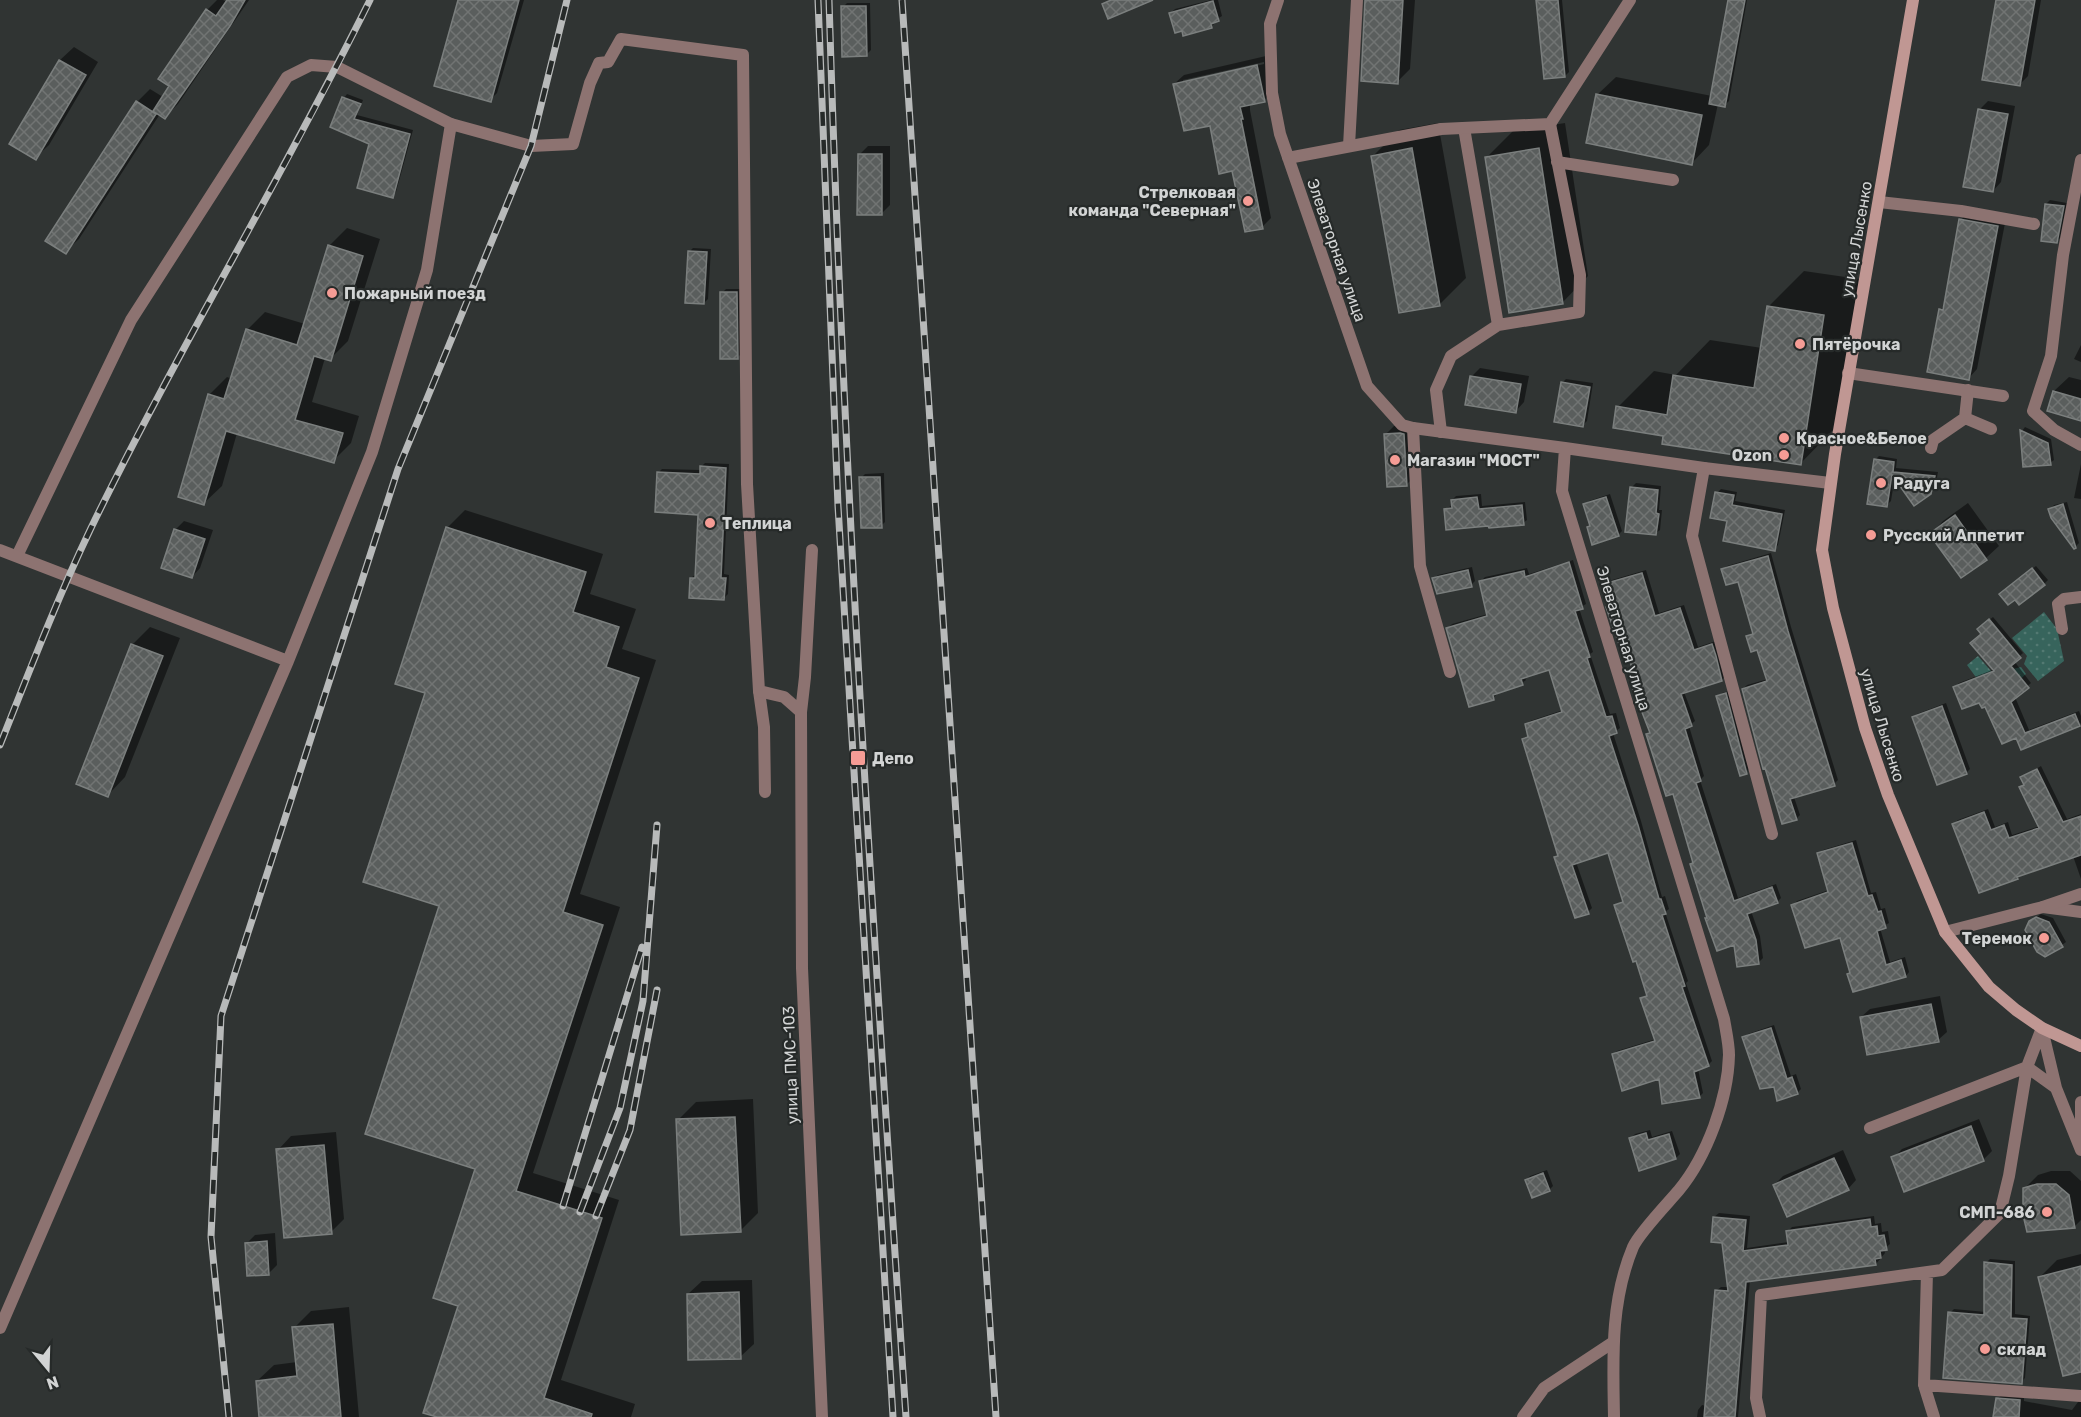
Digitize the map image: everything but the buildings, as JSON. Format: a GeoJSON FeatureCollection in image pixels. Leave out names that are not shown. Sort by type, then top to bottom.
{"type":"FeatureCollection","features":[{"type":"Feature","properties":{"kind":"main road","name":"улица Лысенко"},"geometry":{"type":"LineString","coordinates":[[1913,0],[1848,372],[1822,550],[1838,629],[1865,728],[1888,795],[1945,932],[1989,987],[2016,1010],[2042,1028],[2081,1046]]}},
{"type":"Feature","properties":{"kind":"street","name":"Элеваторная улица"},"geometry":{"type":"LineString","coordinates":[[1278,0],[1270,24],[1272,93],[1280,134],[1367,386],[1402,425],[1565,448],[1562,491],[1724,1019],[1729,1053],[1728,1074],[1717,1118],[1703,1152],[1687,1181],[1634,1244],[1621,1282],[1612,1343],[1614,1417]]}},
{"type":"Feature","properties":{"kind":"street"},"geometry":{"type":"LineString","coordinates":[[1349,146],[1357,0]]}},
{"type":"Feature","properties":{"kind":"street"},"geometry":{"type":"LineString","coordinates":[[1441,432],[1436,390],[1451,356],[1498,325],[1579,312],[1580,275],[1550,124],[1630,0]]}},
{"type":"Feature","properties":{"kind":"street"},"geometry":{"type":"LineString","coordinates":[[16,556],[131,321],[288,77],[311,65],[337,68],[451,124],[531,146],[573,144],[590,83],[599,63],[608,62],[621,39],[743,55],[747,484],[759,691],[764,727],[765,792]]}},
{"type":"Feature","properties":{"kind":"street"},"geometry":{"type":"LineString","coordinates":[[0,1328],[288,661],[372,452],[427,270],[451,124]]}},
{"type":"Feature","properties":{"kind":"street"},"geometry":{"type":"LineString","coordinates":[[1288,158],[1441,129],[1550,124]]}},
{"type":"Feature","properties":{"kind":"street"},"geometry":{"type":"LineString","coordinates":[[1464,128],[1498,325]]}},
{"type":"Feature","properties":{"kind":"street"},"geometry":{"type":"LineString","coordinates":[[2081,160],[2063,255],[2051,356],[2032,411],[2054,430],[2081,445]]}},
{"type":"Feature","properties":{"kind":"street"},"geometry":{"type":"LineString","coordinates":[[1557,162],[1673,180]]}},
{"type":"Feature","properties":{"kind":"street"},"geometry":{"type":"LineString","coordinates":[[1879,202],[1961,211],[2034,224]]}},
{"type":"Feature","properties":{"kind":"street"},"geometry":{"type":"LineString","coordinates":[[1848,372],[2003,396]]}},
{"type":"Feature","properties":{"kind":"street"},"geometry":{"type":"LineString","coordinates":[[1931,448],[1933,440],[1965,418],[1968,390]]}},
{"type":"Feature","properties":{"kind":"street"},"geometry":{"type":"LineString","coordinates":[[1965,418],[1991,429]]}},
{"type":"Feature","properties":{"kind":"street"},"geometry":{"type":"LineString","coordinates":[[1413,428],[1420,566],[1450,672]]}},
{"type":"Feature","properties":{"kind":"street"},"geometry":{"type":"LineString","coordinates":[[1565,448],[1830,483]]}},
{"type":"Feature","properties":{"kind":"street"},"geometry":{"type":"LineString","coordinates":[[1704,468],[1692,536],[1772,834]]}},
{"type":"Feature","properties":{"kind":"street"},"geometry":{"type":"LineString","coordinates":[[0,550],[288,661]]}},
{"type":"Feature","properties":{"kind":"street","name":"улица ПМС-103"},"geometry":{"type":"LineString","coordinates":[[813,550],[801,711],[802,968],[822,1417]]}},
{"type":"Feature","properties":{"kind":"street"},"geometry":{"type":"LineString","coordinates":[[2062,629],[2058,604],[2064,599],[2081,597]]}},
{"type":"Feature","properties":{"kind":"street"},"geometry":{"type":"LineString","coordinates":[[759,691],[784,697],[801,711]]}},
{"type":"Feature","properties":{"kind":"street"},"geometry":{"type":"LineString","coordinates":[[1945,932],[2043,907],[2081,894]]}},
{"type":"Feature","properties":{"kind":"street"},"geometry":{"type":"LineString","coordinates":[[2043,907],[2081,912]]}},
{"type":"Feature","properties":{"kind":"street"},"geometry":{"type":"LineString","coordinates":[[1760,1417],[1756,1398],[1761,1295],[1942,1270],[2000,1214],[2009,1176],[2027,1067],[2042,1028]]}},
{"type":"Feature","properties":{"kind":"street"},"geometry":{"type":"LineString","coordinates":[[2042,1028],[2056,1088],[2081,1150]]}},
{"type":"Feature","properties":{"kind":"street"},"geometry":{"type":"LineString","coordinates":[[2027,1067],[2056,1088]]}},
{"type":"Feature","properties":{"kind":"street"},"geometry":{"type":"LineString","coordinates":[[1870,1128],[2027,1067]]}},
{"type":"Feature","properties":{"kind":"street"},"geometry":{"type":"LineString","coordinates":[[2081,1102],[2081,1133]]}},
{"type":"Feature","properties":{"kind":"street"},"geometry":{"type":"LineString","coordinates":[[1927,1272],[1924,1385],[1934,1417]]}},
{"type":"Feature","properties":{"kind":"street"},"geometry":{"type":"LineString","coordinates":[[1523,1417],[1544,1388],[1612,1343]]}},
{"type":"Feature","properties":{"kind":"street"},"geometry":{"type":"LineString","coordinates":[[1924,1385],[2081,1396]]}},
{"type":"Feature","properties":{"kind":"green space"},"geometry":{"type":"Polygon","coordinates":[[[2044,612],[2057,629],[2064,661],[2038,681],[2024,664],[2027,656],[2012,638],[2044,612]]]}},
{"type":"Feature","properties":{"kind":"green space"},"geometry":{"type":"Polygon","coordinates":[[[1978,656],[1997,678],[2021,667],[2026,674],[2006,692],[1986,691],[1967,665],[1978,656]]]}},
{"type":"Feature","properties":{"kind":"railway"},"geometry":{"type":"LineString","coordinates":[[0,745],[55,609],[124,461],[302,132],[370,0]]}},
{"type":"Feature","properties":{"kind":"railway"},"geometry":{"type":"LineString","coordinates":[[229,1417],[211,1237],[221,1016],[398,469],[531,146],[567,0]]}},
{"type":"Feature","properties":{"kind":"railway"},"geometry":{"type":"LineString","coordinates":[[818,0],[838,506],[893,1417]]}},
{"type":"Feature","properties":{"kind":"railway"},"geometry":{"type":"LineString","coordinates":[[829,0],[851,532],[871,886],[906,1417]]}},
{"type":"Feature","properties":{"kind":"railway"},"geometry":{"type":"LineString","coordinates":[[902,0],[996,1417]]}},
{"type":"Feature","properties":{"kind":"railway"},"geometry":{"type":"LineString","coordinates":[[580,1212],[620,1108],[643,1001],[657,825]]}},
{"type":"Feature","properties":{"kind":"railway"},"geometry":{"type":"LineString","coordinates":[[563,1206],[642,947]]}},
{"type":"Feature","properties":{"kind":"railway"},"geometry":{"type":"LineString","coordinates":[[596,1216],[630,1130],[657,990]]}},
{"type":"Feature","properties":{"kind":"place","name":"Стрелковая команда \"Северная\""},"geometry":{"type":"Point","coordinates":[1248,201]}},
{"type":"Feature","properties":{"kind":"place","name":"Пожарный поезд"},"geometry":{"type":"Point","coordinates":[332,293]}},
{"type":"Feature","properties":{"kind":"place","name":"Пятёрочка"},"geometry":{"type":"Point","coordinates":[1800,344]}},
{"type":"Feature","properties":{"kind":"place","name":"Красное&Белое"},"geometry":{"type":"Point","coordinates":[1784,438]}},
{"type":"Feature","properties":{"kind":"place","name":"Ozon"},"geometry":{"type":"Point","coordinates":[1784,455]}},
{"type":"Feature","properties":{"kind":"place","name":"Магазин \"МОСТ\""},"geometry":{"type":"Point","coordinates":[1395,460]}},
{"type":"Feature","properties":{"kind":"place","name":"Радуга"},"geometry":{"type":"Point","coordinates":[1881,483]}},
{"type":"Feature","properties":{"kind":"place","name":"Теплица"},"geometry":{"type":"Point","coordinates":[710,523]}},
{"type":"Feature","properties":{"kind":"place","name":"Русский Аппетит"},"geometry":{"type":"Point","coordinates":[1871,535]}},
{"type":"Feature","properties":{"kind":"place","name":"Депо"},"geometry":{"type":"Point","coordinates":[858,758]}},
{"type":"Feature","properties":{"kind":"place","name":"Теремок"},"geometry":{"type":"Point","coordinates":[2044,938]}},
{"type":"Feature","properties":{"kind":"place","name":"СМП-686"},"geometry":{"type":"Point","coordinates":[2047,1212]}},
{"type":"Feature","properties":{"kind":"place","name":"склад"},"geometry":{"type":"Point","coordinates":[1985,1349]}}]}
